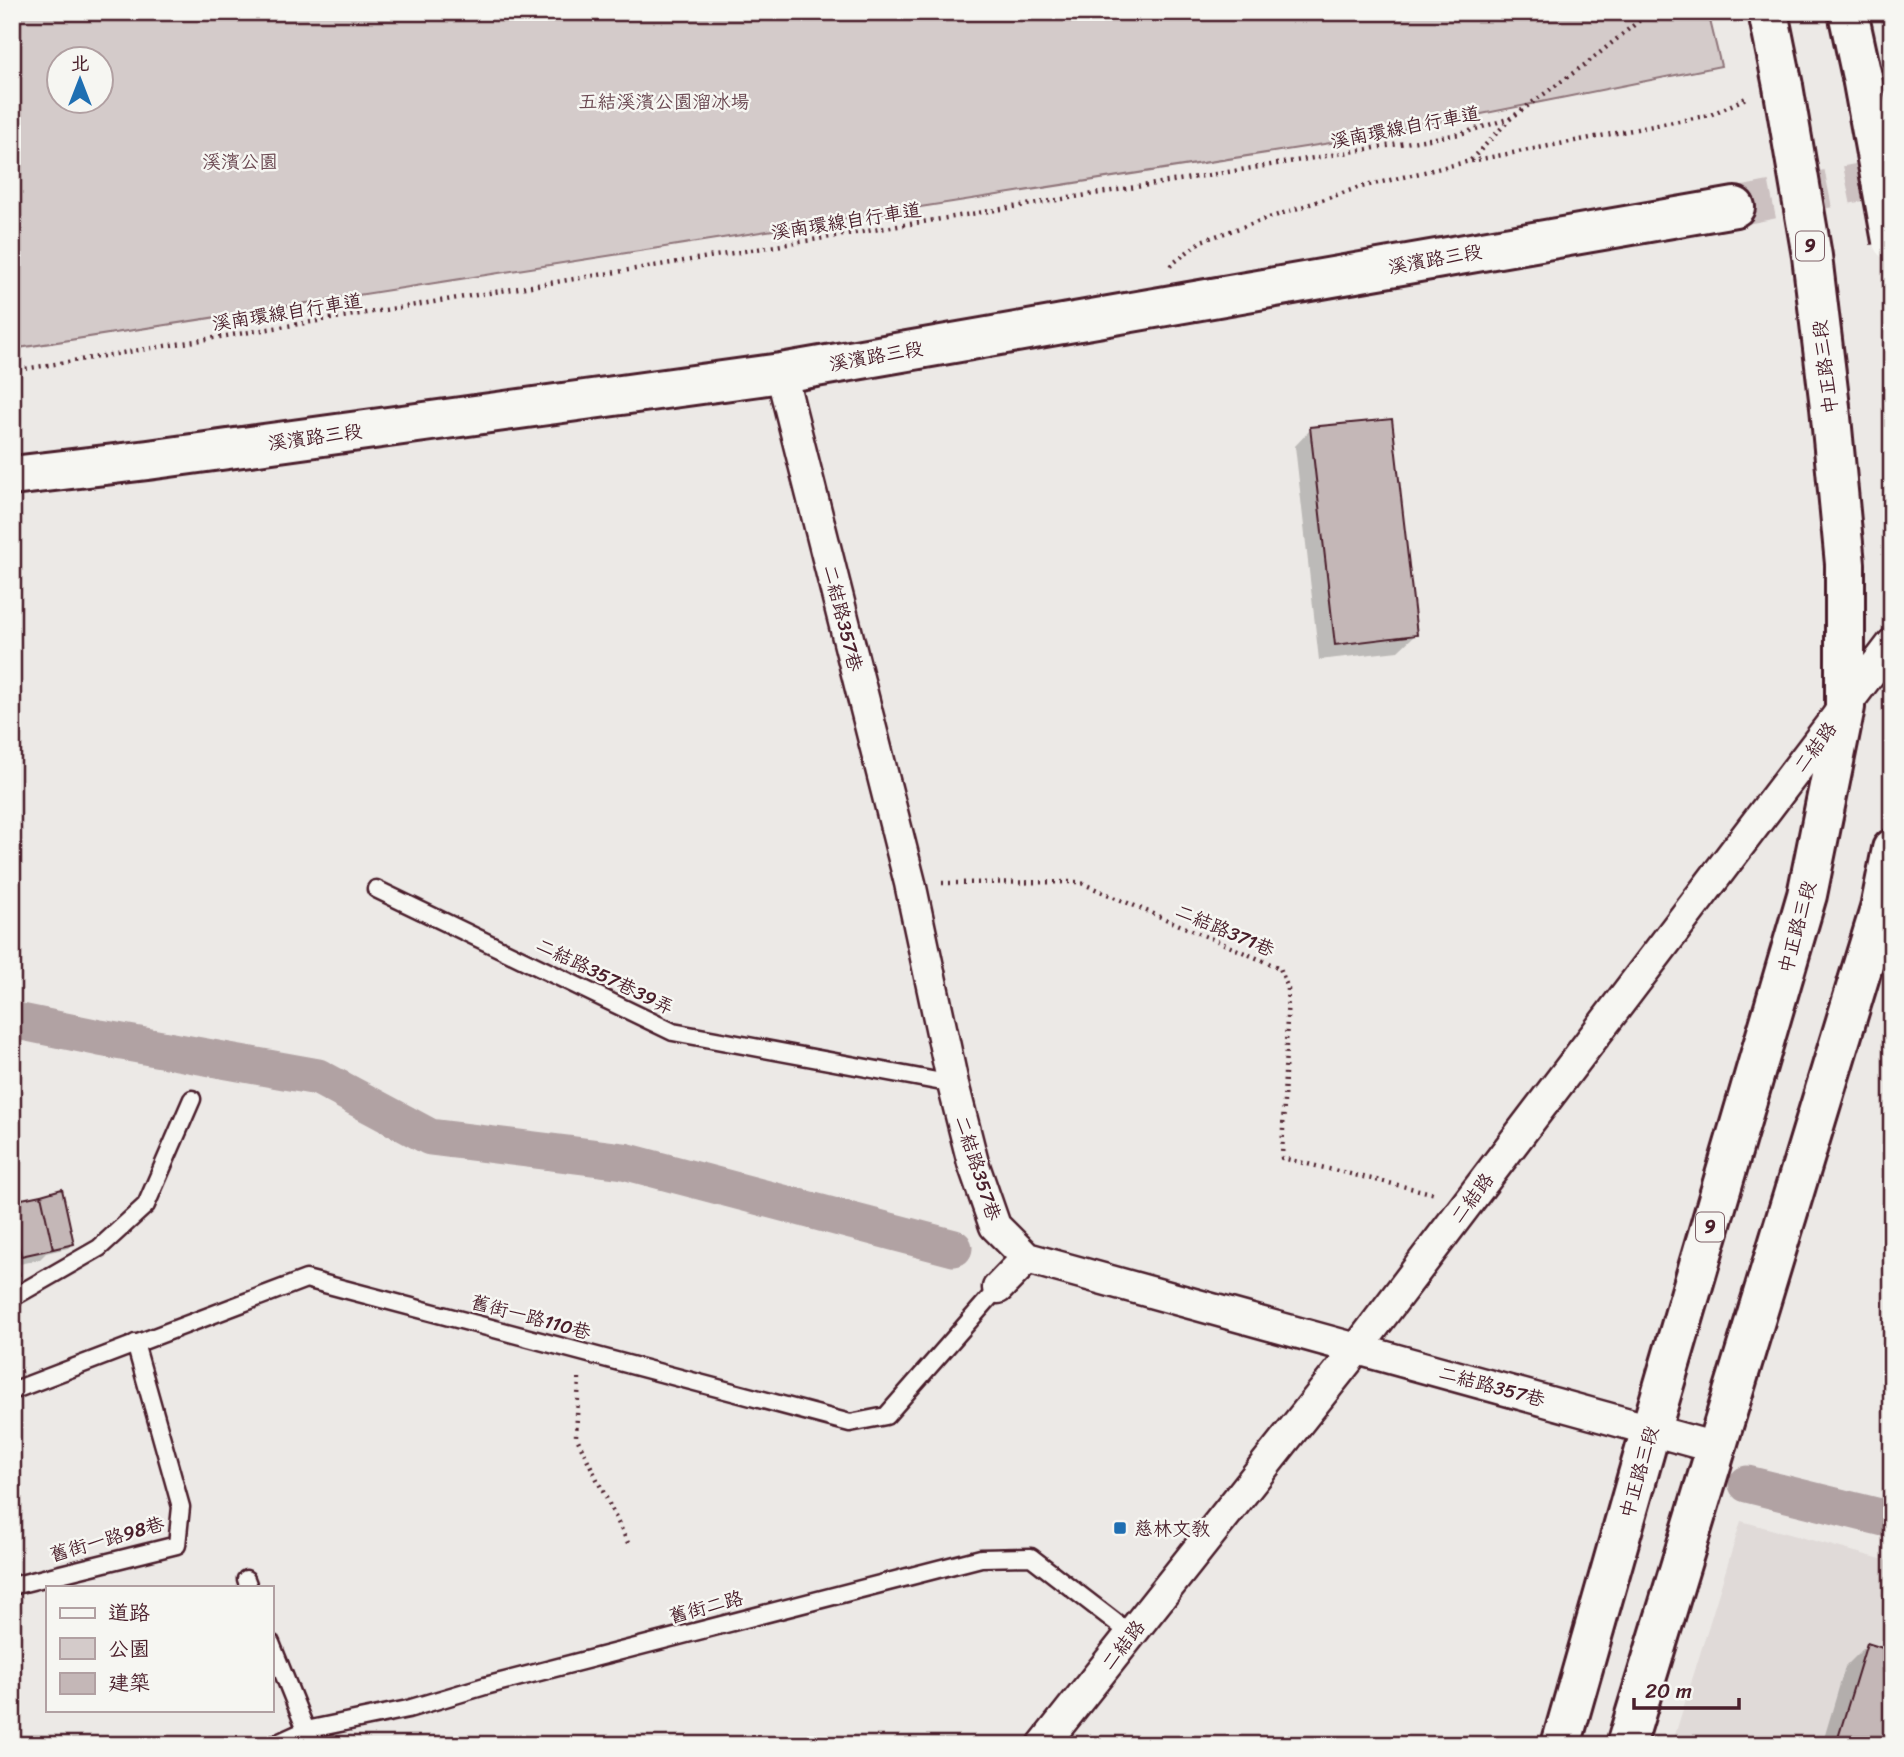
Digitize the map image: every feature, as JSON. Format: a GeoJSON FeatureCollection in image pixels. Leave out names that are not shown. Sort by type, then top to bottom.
{"type":"FeatureCollection","features":[{"type":"Feature","properties":{"kind":"main road","name":"中正路三段"},"geometry":{"type":"LineString","coordinates":[[1562,1745],[1807,895],[1845,707],[1845,564],[1830,407],[1812,256],[1768,12]]}},
{"type":"Feature","properties":{"kind":"main road"},"geometry":{"type":"LineString","coordinates":[[1848,12],[1892,241]]}},
{"type":"Feature","properties":{"kind":"main road","name":"溪濱路三段"},"geometry":{"type":"LineString","coordinates":[[12,475],[148,460],[781,373],[1735,206]]}},
{"type":"Feature","properties":{"kind":"main road"},"geometry":{"type":"LineString","coordinates":[[1626,1745],[1880,909],[1892,849]]}},
{"type":"Feature","properties":{"kind":"street","name":"二結路357巷"},"geometry":{"type":"LineString","coordinates":[[781,373],[910,883],[953,1084],[973,1163],[995,1226],[1027,1258],[1716,1448]]}},
{"type":"Feature","properties":{"kind":"street","name":"二結路"},"geometry":{"type":"LineString","coordinates":[[1043,1745],[1356,1350],[1892,644]]}},
{"type":"Feature","properties":{"kind":"street"},"geometry":{"type":"LineString","coordinates":[[998,1288],[1027,1258]]}},
{"type":"Feature","properties":{"kind":"lane","name":"二結路357巷39弄"},"geometry":{"type":"LineString","coordinates":[[376,889],[673,1032],[953,1084]]}},
{"type":"Feature","properties":{"kind":"lane"},"geometry":{"type":"LineString","coordinates":[[12,1298],[99,1248],[146,1205],[192,1099]]}},
{"type":"Feature","properties":{"kind":"lane","name":"舊街一路110巷"},"geometry":{"type":"LineString","coordinates":[[12,1391],[306,1279],[850,1423],[886,1416],[998,1288]]}},
{"type":"Feature","properties":{"kind":"lane","name":"舊街一路98巷"},"geometry":{"type":"LineString","coordinates":[[12,1586],[177,1545],[181,1507],[135,1343]]}},
{"type":"Feature","properties":{"kind":"lane","name":"舊街二路"},"geometry":{"type":"LineString","coordinates":[[273,1745],[306,1730],[408,1709],[485,1686],[981,1558],[1031,1557],[1131,1634]]}},
{"type":"Feature","properties":{"kind":"lane"},"geometry":{"type":"LineString","coordinates":[[273,1648],[306,1730]]}},
{"type":"Feature","properties":{"kind":"path","name":"溪南環線自行車道"},"geometry":{"type":"LineString","coordinates":[[12,371],[1460,135],[1511,117],[1587,63],[1650,12]]}},
{"type":"Feature","properties":{"kind":"path"},"geometry":{"type":"LineString","coordinates":[[1166,269],[1201,241],[1357,188],[1470,161],[1710,115],[1746,98]]}},
{"type":"Feature","properties":{"kind":"path"},"geometry":{"type":"LineString","coordinates":[[1470,161],[1511,117]]}},
{"type":"Feature","properties":{"kind":"path","name":"二結路371巷"},"geometry":{"type":"LineString","coordinates":[[910,883],[1079,882],[1280,968],[1288,989],[1282,1158],[1469,1202]]}},
{"type":"Feature","properties":{"kind":"path"},"geometry":{"type":"LineString","coordinates":[[580,1352],[576,1436],[630,1546]]}},
{"type":"Feature","properties":{"kind":"shaded area"},"geometry":{"type":"Polygon","coordinates":[[[1741,1521],[1892,1562],[1892,1745],[1672,1745],[1741,1521]]]}},
{"type":"Feature","properties":{"kind":"green space","name":"溪濱公園"},"geometry":{"type":"Polygon","coordinates":[[[12,12],[1708,12],[1721,66],[1356,139],[12,349],[12,12]]]}},
{"type":"Feature","properties":{"kind":"building"},"geometry":{"type":"Polygon","coordinates":[[[1392,419],[1417,635],[1335,645],[1310,427],[1392,419]]]}},
{"type":"Feature","properties":{"kind":"building"},"geometry":{"type":"Polygon","coordinates":[[[62,1189],[74,1244],[53,1249],[41,1195],[62,1189]]]}},
{"type":"Feature","properties":{"kind":"building"},"geometry":{"type":"Polygon","coordinates":[[[41,1195],[53,1249],[21,1256],[12,1215],[12,1201],[41,1195]]]}},
{"type":"Feature","properties":{"kind":"building"},"geometry":{"type":"Polygon","coordinates":[[[12,1239],[20,1275],[12,1277],[12,1239]]]}},
{"type":"Feature","properties":{"kind":"building"},"geometry":{"type":"Polygon","coordinates":[[[1867,1643],[1892,1651],[1892,1745],[1860,1745],[1838,1738],[1867,1643]]]}},
{"type":"Feature","properties":{"kind":"waterway"},"geometry":{"type":"LineString","coordinates":[[12,1020],[318,1077],[430,1137],[624,1161],[954,1248]]}},
{"type":"Feature","properties":{"kind":"waterway"},"geometry":{"type":"LineString","coordinates":[[1747,1484],[1892,1520]]}},
{"type":"Feature","properties":{"kind":"tunnel"},"geometry":{"type":"LineString","coordinates":[[1735,207],[1892,176]]}},
{"type":"Feature","properties":{"kind":"place","name":"慈林文教"},"geometry":{"type":"Point","coordinates":[1120,1528]}},
{"type":"Feature","properties":{"kind":"park label","name":"五結溪濱公園溜冰場"},"geometry":{"type":"Point","coordinates":[664,101]}}]}
